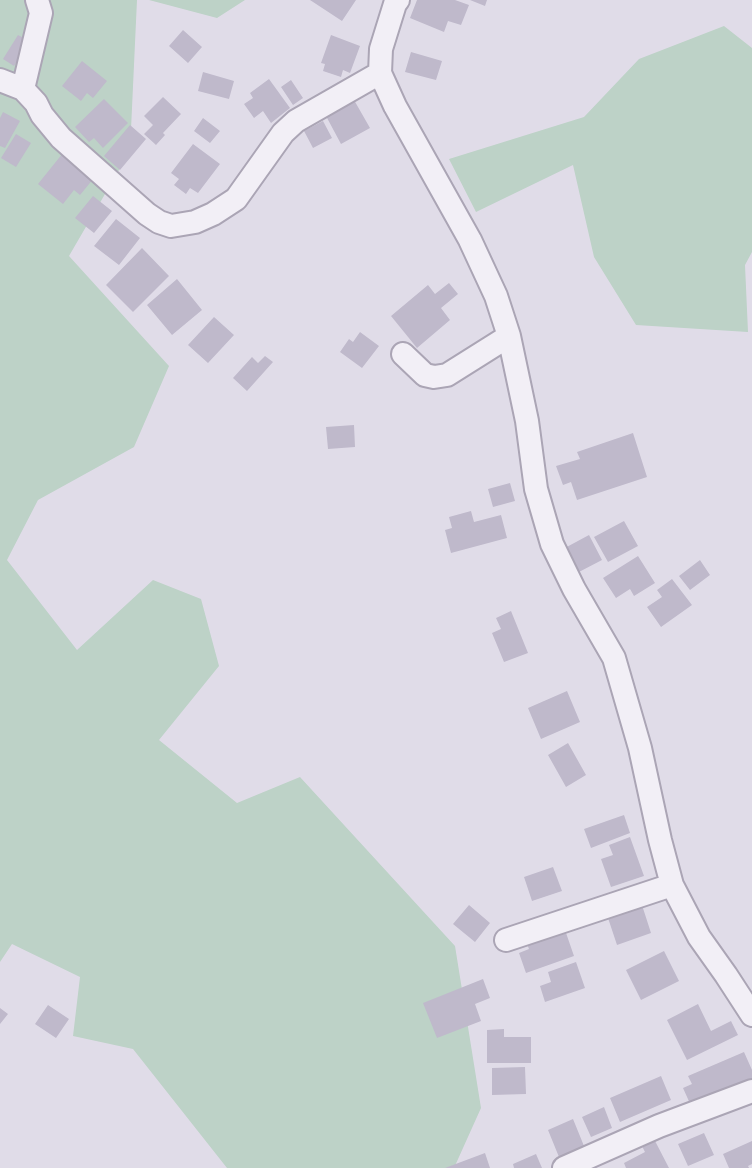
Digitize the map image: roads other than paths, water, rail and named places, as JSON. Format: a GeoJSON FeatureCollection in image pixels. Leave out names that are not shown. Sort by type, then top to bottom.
{"type":"FeatureCollection","features":[{"type":"Feature","properties":{"kind":"street"},"geometry":{"type":"LineString","coordinates":[[24,88],[41,13],[37,0]]}},
{"type":"Feature","properties":{"kind":"street"},"geometry":{"type":"LineString","coordinates":[[398,0],[381,49],[380,73],[395,106],[470,240],[496,296],[508,336],[527,421],[536,489],[552,544],[574,589],[614,657],[640,748],[672,885],[699,938],[752,1015]]}},
{"type":"Feature","properties":{"kind":"street"},"geometry":{"type":"LineString","coordinates":[[0,80],[24,88],[36,103],[42,116],[61,138],[147,214],[171,226],[195,222],[213,214],[236,199],[283,133],[297,121],[380,73]]}},
{"type":"Feature","properties":{"kind":"street"},"geometry":{"type":"LineString","coordinates":[[403,354],[425,375],[434,377],[447,375],[508,336]]}},
{"type":"Feature","properties":{"kind":"street"},"geometry":{"type":"LineString","coordinates":[[506,940],[672,885]]}},
{"type":"Feature","properties":{"kind":"street"},"geometry":{"type":"LineString","coordinates":[[564,1168],[659,1126],[752,1091]]}}]}
